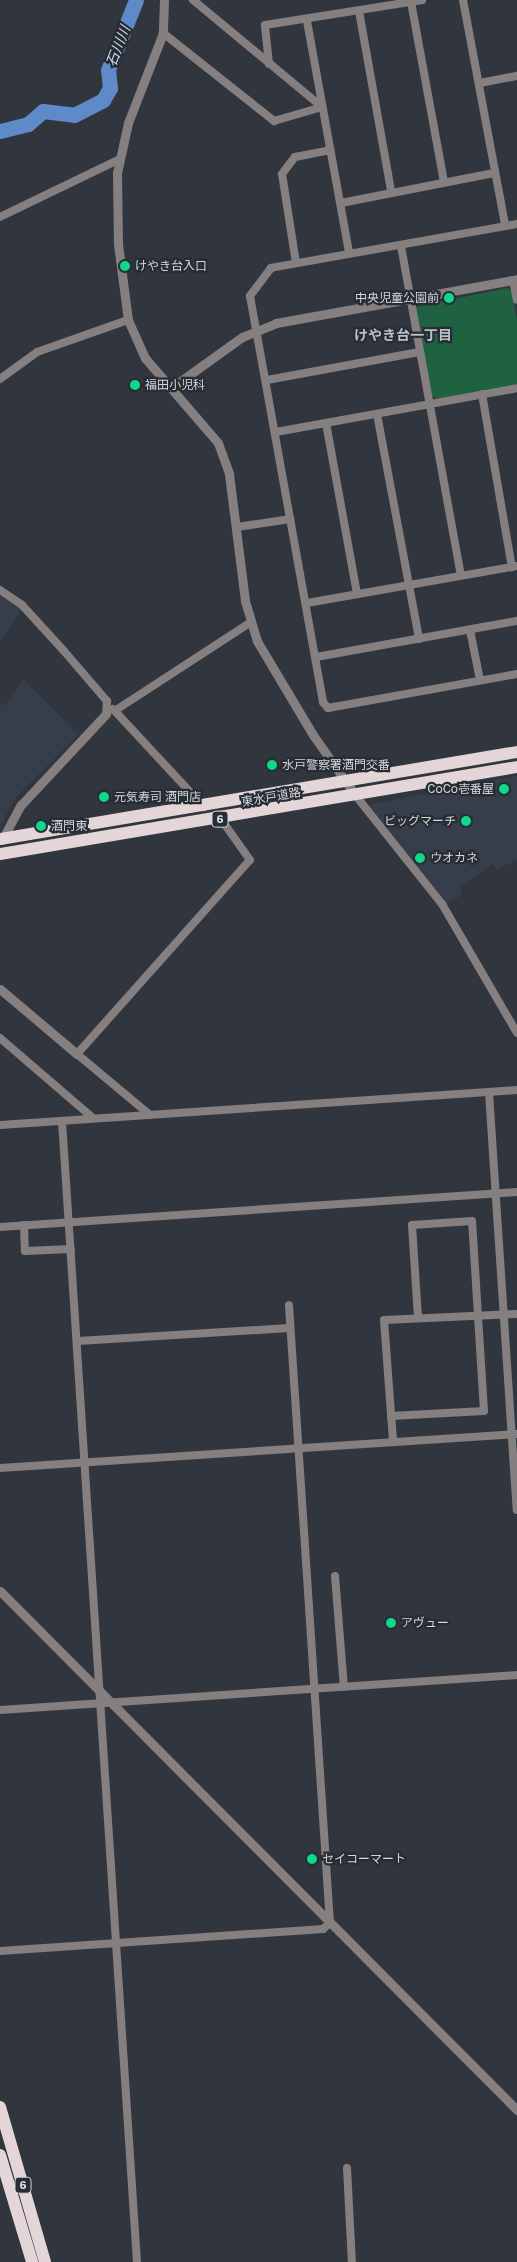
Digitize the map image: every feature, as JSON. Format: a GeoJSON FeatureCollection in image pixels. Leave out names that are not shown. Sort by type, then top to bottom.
{"type":"FeatureCollection","features":[{"type":"Feature","properties":{"kind":"highway","name":"東水戸道路"},"geometry":{"type":"LineString","coordinates":[[1,840],[346,783],[517,752]]}},
{"type":"Feature","properties":{"kind":"highway","name":"東水戸道路"},"geometry":{"type":"LineString","coordinates":[[0,854],[220,819],[517,767]]}},
{"type":"Feature","properties":{"kind":"highway","name":"6"},"geometry":{"type":"LineString","coordinates":[[0,2108],[45,2262]]}},
{"type":"Feature","properties":{"kind":"highway","name":"6"},"geometry":{"type":"LineString","coordinates":[[0,2155],[5,2192],[32,2262]]}},
{"type":"Feature","properties":{"kind":"street"},"geometry":{"type":"LineString","coordinates":[[164,0],[163,33],[128,123],[120,158],[116,208],[128,320],[145,358],[218,443],[229,474],[251,622],[268,665],[346,783],[442,904],[517,1033]]}},
{"type":"Feature","properties":{"kind":"street"},"geometry":{"type":"LineString","coordinates":[[193,0],[322,106]]}},
{"type":"Feature","properties":{"kind":"street"},"geometry":{"type":"LineString","coordinates":[[269,64],[265,25],[307,21],[422,0]]}},
{"type":"Feature","properties":{"kind":"street"},"geometry":{"type":"LineString","coordinates":[[463,0],[480,83],[494,173],[505,226]]}},
{"type":"Feature","properties":{"kind":"street"},"geometry":{"type":"LineString","coordinates":[[411,2],[444,181]]}},
{"type":"Feature","properties":{"kind":"street"},"geometry":{"type":"LineString","coordinates":[[359,10],[391,191]]}},
{"type":"Feature","properties":{"kind":"street"},"geometry":{"type":"LineString","coordinates":[[307,21],[349,252]]}},
{"type":"Feature","properties":{"kind":"street"},"geometry":{"type":"LineString","coordinates":[[163,33],[274,121],[322,106]]}},
{"type":"Feature","properties":{"kind":"street"},"geometry":{"type":"LineString","coordinates":[[480,83],[517,76]]}},
{"type":"Feature","properties":{"kind":"street"},"geometry":{"type":"LineString","coordinates":[[296,263],[282,174],[295,157],[330,150]]}},
{"type":"Feature","properties":{"kind":"street"},"geometry":{"type":"LineString","coordinates":[[0,217],[120,158]]}},
{"type":"Feature","properties":{"kind":"street"},"geometry":{"type":"LineString","coordinates":[[341,203],[391,191],[494,173]]}},
{"type":"Feature","properties":{"kind":"street"},"geometry":{"type":"LineString","coordinates":[[517,224],[401,246],[349,252],[271,268],[252,290],[257,330],[290,519],[316,657],[328,708],[517,674]]}},
{"type":"Feature","properties":{"kind":"street"},"geometry":{"type":"LineString","coordinates":[[401,246],[409,300],[461,575]]}},
{"type":"Feature","properties":{"kind":"street"},"geometry":{"type":"LineString","coordinates":[[172,388],[257,330],[515,280],[517,300]]}},
{"type":"Feature","properties":{"kind":"street"},"geometry":{"type":"LineString","coordinates":[[0,379],[37,352],[128,320]]}},
{"type":"Feature","properties":{"kind":"street"},"geometry":{"type":"LineString","coordinates":[[267,380],[419,352]]}},
{"type":"Feature","properties":{"kind":"street"},"geometry":{"type":"LineString","coordinates":[[276,432],[517,388]]}},
{"type":"Feature","properties":{"kind":"street"},"geometry":{"type":"LineString","coordinates":[[307,603],[515,566],[482,394]]}},
{"type":"Feature","properties":{"kind":"street"},"geometry":{"type":"LineString","coordinates":[[377,414],[407,586],[419,639]]}},
{"type":"Feature","properties":{"kind":"street"},"geometry":{"type":"LineString","coordinates":[[326,423],[357,594]]}},
{"type":"Feature","properties":{"kind":"street"},"geometry":{"type":"LineString","coordinates":[[237,527],[290,519]]}},
{"type":"Feature","properties":{"kind":"street"},"geometry":{"type":"LineString","coordinates":[[0,590],[26,609],[110,710],[204,807]]}},
{"type":"Feature","properties":{"kind":"street"},"geometry":{"type":"LineString","coordinates":[[316,657],[517,621]]}},
{"type":"Feature","properties":{"kind":"street"},"geometry":{"type":"LineString","coordinates":[[1,840],[21,806],[110,710],[251,622]]}},
{"type":"Feature","properties":{"kind":"street"},"geometry":{"type":"LineString","coordinates":[[470,630],[480,680]]}},
{"type":"Feature","properties":{"kind":"street"},"geometry":{"type":"LineString","coordinates":[[77,1054],[250,860],[220,819]]}},
{"type":"Feature","properties":{"kind":"street"},"geometry":{"type":"LineString","coordinates":[[0,989],[150,1115]]}},
{"type":"Feature","properties":{"kind":"street"},"geometry":{"type":"LineString","coordinates":[[0,1038],[93,1118]]}},
{"type":"Feature","properties":{"kind":"street"},"geometry":{"type":"LineString","coordinates":[[0,1125],[517,1090]]}},
{"type":"Feature","properties":{"kind":"street"},"geometry":{"type":"LineString","coordinates":[[489,1092],[496,1193],[501,1313],[514,1434],[517,1510]]}},
{"type":"Feature","properties":{"kind":"street"},"geometry":{"type":"LineString","coordinates":[[62,1121],[101,1694],[105,1703],[115,1944],[137,2262]]}},
{"type":"Feature","properties":{"kind":"street"},"geometry":{"type":"LineString","coordinates":[[0,1226],[517,1192]]}},
{"type":"Feature","properties":{"kind":"street"},"geometry":{"type":"LineString","coordinates":[[391,1416],[484,1411],[472,1221],[412,1225],[418,1317]]}},
{"type":"Feature","properties":{"kind":"street"},"geometry":{"type":"LineString","coordinates":[[24,1225],[25,1251],[71,1249]]}},
{"type":"Feature","properties":{"kind":"street"},"geometry":{"type":"LineString","coordinates":[[289,1305],[330,1923]]}},
{"type":"Feature","properties":{"kind":"street"},"geometry":{"type":"LineString","coordinates":[[393,1440],[384,1320],[501,1313],[517,1314]]}},
{"type":"Feature","properties":{"kind":"street"},"geometry":{"type":"LineString","coordinates":[[78,1341],[290,1328]]}},
{"type":"Feature","properties":{"kind":"street"},"geometry":{"type":"LineString","coordinates":[[0,1468],[393,1440],[514,1434]]}},
{"type":"Feature","properties":{"kind":"street"},"geometry":{"type":"LineString","coordinates":[[336,1576],[344,1687]]}},
{"type":"Feature","properties":{"kind":"street"},"geometry":{"type":"LineString","coordinates":[[0,1591],[101,1694]]}},
{"type":"Feature","properties":{"kind":"street"},"geometry":{"type":"LineString","coordinates":[[0,1710],[517,1675]]}},
{"type":"Feature","properties":{"kind":"street"},"geometry":{"type":"LineString","coordinates":[[105,1703],[330,1923],[517,2110]]}},
{"type":"Feature","properties":{"kind":"street"},"geometry":{"type":"LineString","coordinates":[[0,1951],[323,1929],[330,1923]]}},
{"type":"Feature","properties":{"kind":"street"},"geometry":{"type":"LineString","coordinates":[[347,2168],[352,2262]]}},
{"type":"Feature","properties":{"kind":"shaded area"},"geometry":{"type":"Polygon","coordinates":[[[0,595],[22,610],[0,643],[0,595]]]}},
{"type":"Feature","properties":{"kind":"shaded area"},"geometry":{"type":"Polygon","coordinates":[[[24,679],[78,735],[15,798],[0,827],[0,703],[4,706],[24,679]]]}},
{"type":"Feature","properties":{"kind":"shaded area"},"geometry":{"type":"Polygon","coordinates":[[[517,776],[517,860],[497,869],[492,864],[459,888],[463,894],[446,905],[367,805],[517,776]]]}},
{"type":"Feature","properties":{"kind":"green space"},"geometry":{"type":"Polygon","coordinates":[[[507,288],[512,291],[517,320],[517,385],[438,399],[431,396],[415,307],[507,288]]]}},
{"type":"Feature","properties":{"kind":"waterway","name":"石川川"},"geometry":{"type":"LineString","coordinates":[[0,131],[28,124],[43,111],[74,115],[103,100],[110,88],[108,70],[136,0]]}},
{"type":"Feature","properties":{"kind":"place","name":"けやき台入口"},"geometry":{"type":"Point","coordinates":[125,266]}},
{"type":"Feature","properties":{"kind":"place","name":"中央児童公園前"},"geometry":{"type":"Point","coordinates":[449,298]}},
{"type":"Feature","properties":{"kind":"place","name":"福田小児科"},"geometry":{"type":"Point","coordinates":[135,385]}},
{"type":"Feature","properties":{"kind":"place","name":"水戸警察署酒門交番"},"geometry":{"type":"Point","coordinates":[272,765]}},
{"type":"Feature","properties":{"kind":"place","name":"CoCo壱番屋"},"geometry":{"type":"Point","coordinates":[504,789]}},
{"type":"Feature","properties":{"kind":"place","name":"元気寿司 酒門店"},"geometry":{"type":"Point","coordinates":[104,797]}},
{"type":"Feature","properties":{"kind":"place","name":"ビッグマーチ"},"geometry":{"type":"Point","coordinates":[466,821]}},
{"type":"Feature","properties":{"kind":"place","name":"酒門東"},"geometry":{"type":"Point","coordinates":[41,826]}},
{"type":"Feature","properties":{"kind":"place","name":"ウオカネ"},"geometry":{"type":"Point","coordinates":[420,858]}},
{"type":"Feature","properties":{"kind":"place","name":"アヴュー"},"geometry":{"type":"Point","coordinates":[391,1623]}},
{"type":"Feature","properties":{"kind":"place","name":"セイコーマート"},"geometry":{"type":"Point","coordinates":[312,1859]}},
{"type":"Feature","properties":{"kind":"district","name":"けやき台一丁目"},"geometry":{"type":"Point","coordinates":[403,335]}}]}
